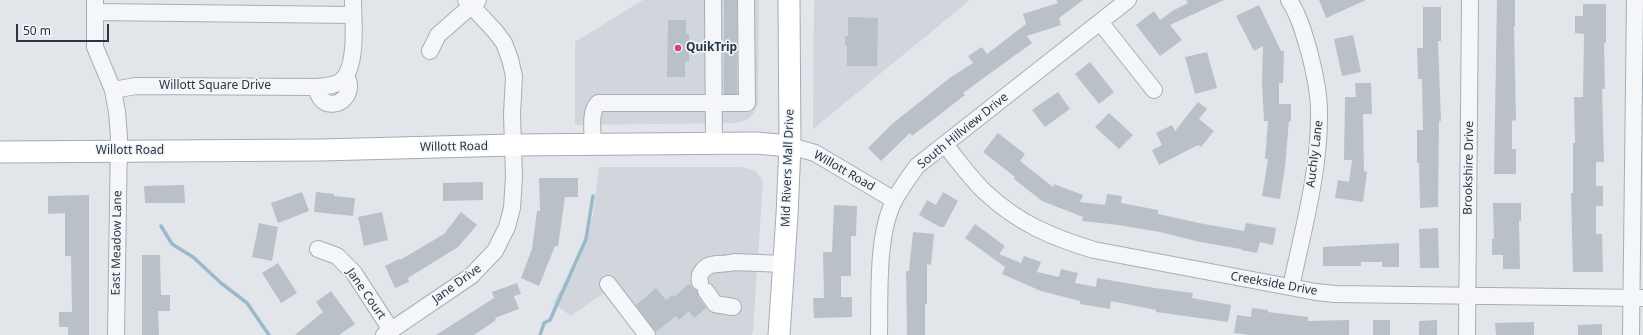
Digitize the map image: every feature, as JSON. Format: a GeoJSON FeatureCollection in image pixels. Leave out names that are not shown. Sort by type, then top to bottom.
{"type":"FeatureCollection","features":[{"type":"Feature","properties":{"kind":"main road","name":"Mid Rivers Mall Drive"},"geometry":{"type":"LineString","coordinates":[[779,335],[790,146],[789,0]]}},
{"type":"Feature","properties":{"kind":"main road","name":"Willott Road"},"geometry":{"type":"LineString","coordinates":[[0,152],[320,150],[513,145],[756,144],[790,146]]}},
{"type":"Feature","properties":{"kind":"street"},"geometry":{"type":"LineString","coordinates":[[713,0],[714,144]]}},
{"type":"Feature","properties":{"kind":"street"},"geometry":{"type":"LineString","coordinates":[[593,145],[593,115],[595,107],[598,103],[747,102],[746,0]]}},
{"type":"Feature","properties":{"kind":"street","name":"South Hillview Drive"},"geometry":{"type":"LineString","coordinates":[[879,335],[883,240],[887,220],[894,200],[917,166],[1128,0]]}},
{"type":"Feature","properties":{"kind":"street","name":"Auchly Lane"},"geometry":{"type":"LineString","coordinates":[[1289,0],[1305,34],[1314,70],[1319,109],[1318,142],[1312,185],[1291,288]]}},
{"type":"Feature","properties":{"kind":"street","name":"Brookshire Drive"},"geometry":{"type":"LineString","coordinates":[[1467,335],[1470,0]]}},
{"type":"Feature","properties":{"kind":"street"},"geometry":{"type":"LineString","coordinates":[[1631,335],[1637,298],[1635,0]]}},
{"type":"Feature","properties":{"kind":"street"},"geometry":{"type":"LineString","coordinates":[[430,51],[438,35],[472,2]]}},
{"type":"Feature","properties":{"kind":"street","name":"Jane Drive"},"geometry":{"type":"LineString","coordinates":[[388,333],[471,276],[495,251],[507,227],[512,208],[514,76],[504,43],[472,2]]}},
{"type":"Feature","properties":{"kind":"street"},"geometry":{"type":"LineString","coordinates":[[118,152],[117,112],[113,90],[95,46],[95,6],[353,7]]}},
{"type":"Feature","properties":{"kind":"street","name":"Willott Square Drive"},"geometry":{"type":"LineString","coordinates":[[113,90],[136,86],[317,87],[328,86],[340,82],[348,73],[352,60],[353,7]]}},
{"type":"Feature","properties":{"kind":"street"},"geometry":{"type":"LineString","coordinates":[[1100,22],[1154,90]]}},
{"type":"Feature","properties":{"kind":"street","name":"Creekside Drive"},"geometry":{"type":"LineString","coordinates":[[945,145],[984,191],[1009,212],[1036,229],[1059,239],[1094,250],[1291,288],[1335,294],[1637,298]]}},
{"type":"Feature","properties":{"kind":"street","name":"Willott Road"},"geometry":{"type":"LineString","coordinates":[[790,146],[815,153],[894,200]]}},
{"type":"Feature","properties":{"kind":"street","name":"East Meadow Lane"},"geometry":{"type":"LineString","coordinates":[[116,335],[118,152]]}},
{"type":"Feature","properties":{"kind":"street","name":"Jane Court"},"geometry":{"type":"LineString","coordinates":[[318,249],[337,256],[354,273],[388,333]]}},
{"type":"Feature","properties":{"kind":"street"},"geometry":{"type":"LineString","coordinates":[[733,307],[715,304],[703,286],[700,275],[706,266],[734,262],[784,264]]}},
{"type":"Feature","properties":{"kind":"street"},"geometry":{"type":"LineString","coordinates":[[608,284],[647,335]]}},
{"type":"Feature","properties":{"kind":"shaded area"},"geometry":{"type":"Polygon","coordinates":[[[643,0],[759,0],[758,104],[754,113],[747,120],[736,123],[575,125],[575,42],[643,0]]]}},
{"type":"Feature","properties":{"kind":"shaded area"},"geometry":{"type":"Polygon","coordinates":[[[814,0],[970,0],[813,129],[814,0]]]}},
{"type":"Feature","properties":{"kind":"shaded area"},"geometry":{"type":"Polygon","coordinates":[[[599,167],[742,167],[755,171],[763,181],[753,332],[751,335],[639,335],[605,292],[571,316],[553,303],[577,261],[593,216],[599,167]]]}},
{"type":"Feature","properties":{"kind":"building","name":"QuikTrip"},"geometry":{"type":"Polygon","coordinates":[[[724,0],[737,0],[737,94],[724,94],[724,0]]]}},
{"type":"Feature","properties":{"kind":"building"},"geometry":{"type":"Polygon","coordinates":[[[1056,0],[1083,0],[1059,18],[1061,25],[1027,36],[1032,43],[963,93],[965,95],[912,136],[910,133],[881,161],[868,148],[892,124],[951,77],[973,63],[968,56],[982,47],[987,54],[1026,24],[1023,14],[1058,3],[1056,0]]]}},
{"type":"Feature","properties":{"kind":"building"},"geometry":{"type":"Polygon","coordinates":[[[1186,0],[1224,0],[1170,25],[1182,40],[1160,56],[1136,25],[1154,11],[1160,20],[1174,10],[1188,3],[1186,0]]]}},
{"type":"Feature","properties":{"kind":"building"},"geometry":{"type":"Polygon","coordinates":[[[1319,0],[1366,0],[1326,18],[1319,0]]]}},
{"type":"Feature","properties":{"kind":"building"},"geometry":{"type":"Polygon","coordinates":[[[1497,0],[1515,0],[1514,26],[1516,120],[1512,121],[1512,149],[1516,149],[1516,174],[1494,174],[1497,0]]]}},
{"type":"Feature","properties":{"kind":"building"},"geometry":{"type":"Polygon","coordinates":[[[1583,4],[1606,4],[1606,43],[1604,43],[1605,89],[1602,89],[1604,162],[1596,162],[1596,186],[1603,186],[1603,206],[1596,206],[1596,234],[1602,234],[1603,272],[1573,272],[1571,193],[1573,193],[1573,143],[1575,143],[1574,97],[1583,97],[1584,34],[1575,33],[1575,16],[1583,16],[1583,4]]]}},
{"type":"Feature","properties":{"kind":"building"},"geometry":{"type":"Polygon","coordinates":[[[1259,5],[1281,51],[1284,51],[1283,83],[1279,83],[1279,104],[1291,104],[1291,121],[1289,121],[1285,167],[1280,199],[1262,196],[1268,159],[1265,159],[1268,121],[1264,121],[1262,83],[1263,46],[1254,51],[1236,16],[1259,5]]]}},
{"type":"Feature","properties":{"kind":"building"},"geometry":{"type":"Polygon","coordinates":[[[1423,7],[1441,7],[1441,41],[1438,41],[1441,121],[1439,121],[1438,207],[1420,208],[1419,163],[1417,163],[1417,130],[1423,130],[1422,79],[1418,79],[1417,48],[1423,48],[1423,7]]]}},
{"type":"Feature","properties":{"kind":"building"},"geometry":{"type":"Polygon","coordinates":[[[848,17],[878,18],[877,66],[847,66],[847,46],[845,46],[845,36],[848,36],[848,17]]]}},
{"type":"Feature","properties":{"kind":"building","name":"QuikTrip"},"geometry":{"type":"Polygon","coordinates":[[[668,20],[686,20],[686,34],[689,34],[689,62],[685,62],[685,77],[667,77],[668,20]]]}},
{"type":"Feature","properties":{"kind":"building"},"geometry":{"type":"Polygon","coordinates":[[[1353,35],[1361,72],[1342,76],[1334,39],[1353,35]]]}},
{"type":"Feature","properties":{"kind":"building"},"geometry":{"type":"Polygon","coordinates":[[[1207,52],[1217,88],[1195,94],[1185,57],[1207,52]]]}},
{"type":"Feature","properties":{"kind":"building"},"geometry":{"type":"Polygon","coordinates":[[[1090,62],[1114,92],[1099,104],[1075,74],[1090,62]]]}},
{"type":"Feature","properties":{"kind":"building"},"geometry":{"type":"Polygon","coordinates":[[[1355,83],[1371,83],[1372,114],[1363,114],[1364,171],[1367,172],[1363,202],[1335,198],[1338,180],[1349,182],[1352,160],[1344,160],[1345,97],[1356,97],[1355,83]]]}},
{"type":"Feature","properties":{"kind":"building"},"geometry":{"type":"Polygon","coordinates":[[[1058,92],[1070,109],[1045,127],[1032,110],[1058,92]]]}},
{"type":"Feature","properties":{"kind":"building"},"geometry":{"type":"Polygon","coordinates":[[[1198,102],[1207,109],[1199,119],[1214,131],[1201,147],[1198,145],[1159,165],[1152,150],[1162,145],[1156,133],[1172,125],[1175,131],[1198,102]]]}},
{"type":"Feature","properties":{"kind":"building"},"geometry":{"type":"Polygon","coordinates":[[[1109,113],[1133,135],[1119,149],[1095,127],[1109,113]]]}},
{"type":"Feature","properties":{"kind":"building"},"geometry":{"type":"Polygon","coordinates":[[[998,133],[1025,154],[1020,161],[1053,187],[1054,184],[1083,195],[1080,202],[1105,205],[1107,194],[1122,196],[1121,203],[1158,210],[1158,214],[1204,224],[1244,231],[1246,223],[1276,228],[1273,245],[1260,242],[1257,253],[1200,242],[1160,232],[1082,221],[1083,217],[1042,201],[1014,179],[1015,177],[983,152],[998,133]]]}},
{"type":"Feature","properties":{"kind":"building"},"geometry":{"type":"Polygon","coordinates":[[[539,178],[578,178],[578,197],[565,197],[558,246],[555,246],[539,286],[521,278],[532,249],[537,211],[540,211],[539,178]]]}},
{"type":"Feature","properties":{"kind":"building"},"geometry":{"type":"Polygon","coordinates":[[[483,182],[483,200],[443,201],[443,183],[483,182]]]}},
{"type":"Feature","properties":{"kind":"building"},"geometry":{"type":"Polygon","coordinates":[[[184,185],[185,203],[145,203],[144,186],[184,185]]]}},
{"type":"Feature","properties":{"kind":"building"},"geometry":{"type":"Polygon","coordinates":[[[302,192],[309,211],[278,223],[271,203],[302,192]]]}},
{"type":"Feature","properties":{"kind":"building"},"geometry":{"type":"Polygon","coordinates":[[[316,192],[334,194],[334,196],[355,198],[353,216],[314,212],[316,192]]]}},
{"type":"Feature","properties":{"kind":"building"},"geometry":{"type":"Polygon","coordinates":[[[943,192],[958,201],[944,227],[940,227],[919,215],[927,200],[936,205],[943,192]]]}},
{"type":"Feature","properties":{"kind":"building"},"geometry":{"type":"Polygon","coordinates":[[[89,195],[89,335],[68,335],[68,327],[59,327],[59,312],[72,312],[71,256],[65,256],[65,213],[48,214],[48,196],[89,195]]]}},
{"type":"Feature","properties":{"kind":"building"},"geometry":{"type":"Polygon","coordinates":[[[1493,203],[1521,203],[1521,221],[1519,221],[1520,269],[1503,269],[1503,255],[1492,255],[1492,239],[1494,239],[1493,203]]]}},
{"type":"Feature","properties":{"kind":"building"},"geometry":{"type":"Polygon","coordinates":[[[834,205],[857,206],[856,236],[851,236],[851,276],[841,276],[841,297],[852,297],[852,317],[814,318],[813,298],[824,298],[823,252],[832,252],[834,205]]]}},
{"type":"Feature","properties":{"kind":"building"},"geometry":{"type":"Polygon","coordinates":[[[382,212],[388,240],[364,246],[358,217],[382,212]]]}},
{"type":"Feature","properties":{"kind":"building"},"geometry":{"type":"Polygon","coordinates":[[[461,212],[477,225],[458,247],[408,278],[409,282],[395,288],[385,266],[399,259],[400,260],[444,234],[461,212]]]}},
{"type":"Feature","properties":{"kind":"building"},"geometry":{"type":"Polygon","coordinates":[[[259,223],[278,227],[272,261],[252,257],[259,223]]]}},
{"type":"Feature","properties":{"kind":"building"},"geometry":{"type":"Polygon","coordinates":[[[975,224],[1005,246],[999,254],[1021,263],[1024,256],[1041,262],[1037,272],[1059,277],[1061,269],[1078,273],[1075,283],[1096,287],[1097,278],[1193,293],[1192,298],[1231,305],[1228,322],[1156,312],[1156,310],[1111,301],[1110,309],[1080,304],[1080,301],[1041,291],[1002,274],[1005,267],[965,238],[975,224]]]}},
{"type":"Feature","properties":{"kind":"building"},"geometry":{"type":"Polygon","coordinates":[[[1438,228],[1439,268],[1420,268],[1419,229],[1438,228]]]}},
{"type":"Feature","properties":{"kind":"building"},"geometry":{"type":"Polygon","coordinates":[[[913,232],[934,234],[931,265],[927,264],[925,335],[907,335],[906,271],[909,271],[913,232]]]}},
{"type":"Feature","properties":{"kind":"building"},"geometry":{"type":"Polygon","coordinates":[[[1399,243],[1399,267],[1382,267],[1382,262],[1361,262],[1361,266],[1323,266],[1323,247],[1399,243]]]}},
{"type":"Feature","properties":{"kind":"building"},"geometry":{"type":"Polygon","coordinates":[[[142,255],[160,255],[161,295],[170,295],[170,311],[158,311],[159,335],[142,335],[142,255]]]}},
{"type":"Feature","properties":{"kind":"building"},"geometry":{"type":"Polygon","coordinates":[[[278,263],[297,293],[281,303],[262,273],[278,263]]]}},
{"type":"Feature","properties":{"kind":"building"},"geometry":{"type":"Polygon","coordinates":[[[517,283],[521,294],[514,296],[519,309],[495,318],[496,320],[474,335],[436,335],[494,298],[492,292],[517,283]]]}},
{"type":"Feature","properties":{"kind":"building"},"geometry":{"type":"Polygon","coordinates":[[[689,284],[697,291],[698,296],[706,308],[694,318],[689,311],[679,320],[676,316],[656,332],[636,305],[656,288],[666,300],[672,295],[674,297],[689,284]]]}},
{"type":"Feature","properties":{"kind":"building"},"geometry":{"type":"Polygon","coordinates":[[[331,291],[355,324],[339,335],[295,335],[323,312],[316,302],[331,291]]]}},
{"type":"Feature","properties":{"kind":"building"},"geometry":{"type":"Polygon","coordinates":[[[1252,308],[1268,310],[1268,312],[1308,317],[1308,321],[1349,320],[1349,335],[1250,335],[1234,333],[1237,315],[1251,317],[1252,308]]]}},
{"type":"Feature","properties":{"kind":"building"},"geometry":{"type":"Polygon","coordinates":[[[1373,320],[1390,320],[1390,335],[1373,335],[1373,320]]]}},
{"type":"Feature","properties":{"kind":"building"},"geometry":{"type":"Polygon","coordinates":[[[1437,320],[1437,335],[1419,335],[1419,321],[1437,320]]]}},
{"type":"Feature","properties":{"kind":"building"},"geometry":{"type":"Polygon","coordinates":[[[1534,322],[1534,335],[1496,335],[1495,323],[1534,322]]]}},
{"type":"Feature","properties":{"kind":"building"},"geometry":{"type":"Polygon","coordinates":[[[1602,324],[1602,335],[1578,335],[1578,325],[1602,324]]]}},
{"type":"Feature","properties":{"kind":"waterway"},"geometry":{"type":"LineString","coordinates":[[540,335],[544,323],[550,320],[586,239],[593,196]]}},
{"type":"Feature","properties":{"kind":"waterway"},"geometry":{"type":"LineString","coordinates":[[161,226],[172,244],[193,257],[221,283],[247,303],[269,335]]}},
{"type":"Feature","properties":{"kind":"place","name":"QuikTrip"},"geometry":{"type":"Point","coordinates":[678,48]}}]}
